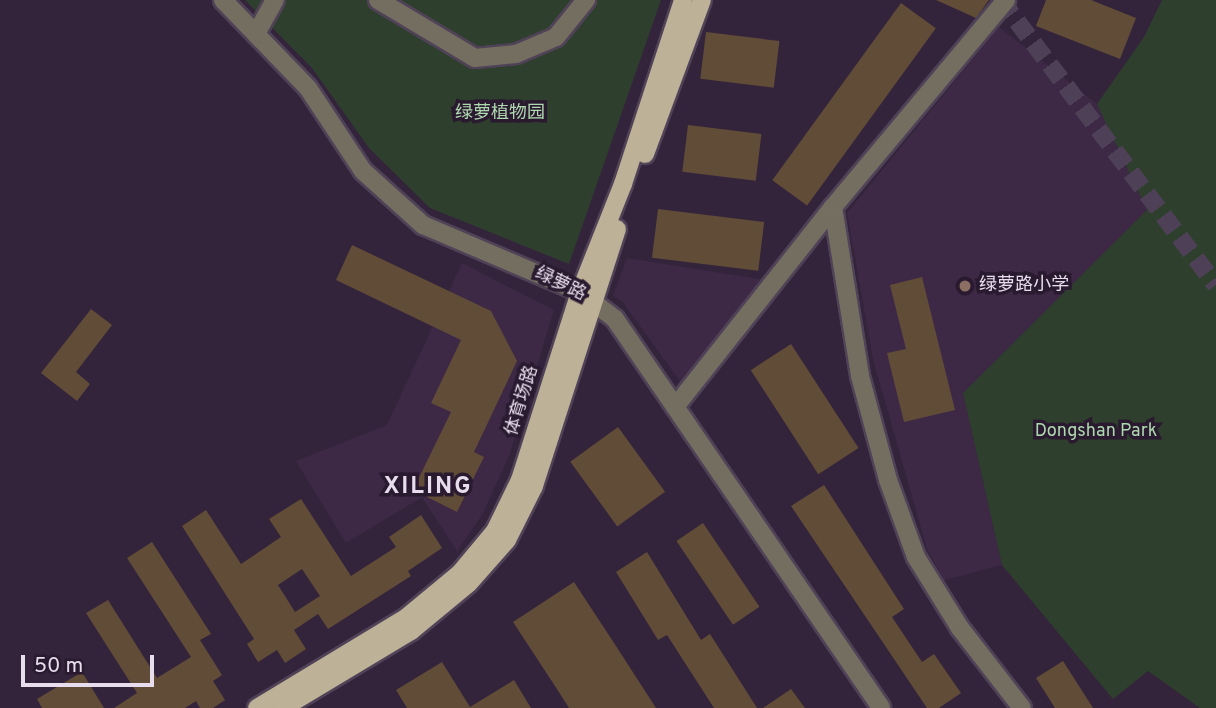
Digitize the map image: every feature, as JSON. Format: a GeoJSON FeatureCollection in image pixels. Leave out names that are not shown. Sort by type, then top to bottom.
{"type":"FeatureCollection","features":[{"type":"Feature","properties":{"kind":"main road","name":"体育场路"},"geometry":{"type":"LineString","coordinates":[[283,708],[411,631],[469,583],[507,540],[534,486],[587,297],[683,0]]}},
{"type":"Feature","properties":{"kind":"main road","name":"体育场路"},"geometry":{"type":"LineString","coordinates":[[257,708],[407,617],[460,573],[495,530],[520,480],[587,297],[702,0]]}},
{"type":"Feature","properties":{"kind":"street","name":"绿萝路"},"geometry":{"type":"LineString","coordinates":[[223,0],[308,88],[363,171],[423,225],[587,297],[615,318],[881,708]]}},
{"type":"Feature","properties":{"kind":"street"},"geometry":{"type":"LineString","coordinates":[[256,34],[275,0]]}},
{"type":"Feature","properties":{"kind":"street"},"geometry":{"type":"LineString","coordinates":[[378,0],[475,58],[516,54],[556,37],[586,0]]}},
{"type":"Feature","properties":{"kind":"street"},"geometry":{"type":"LineString","coordinates":[[675,407],[832,207],[1006,0]]}},
{"type":"Feature","properties":{"kind":"street"},"geometry":{"type":"LineString","coordinates":[[832,207],[860,376],[916,557],[960,628],[1022,708]]}},
{"type":"Feature","properties":{"kind":"shaded area","name":"绿萝路小学"},"geometry":{"type":"Polygon","coordinates":[[[999,27],[1097,104],[1147,210],[963,393],[1002,565],[944,580],[927,549],[873,359],[847,213],[999,27]]]}},
{"type":"Feature","properties":{"kind":"shaded area"},"geometry":{"type":"Polygon","coordinates":[[[627,258],[766,280],[680,381],[622,301],[613,296],[627,258]]]}},
{"type":"Feature","properties":{"kind":"shaded area"},"geometry":{"type":"Polygon","coordinates":[[[462,263],[554,310],[509,456],[482,515],[457,551],[422,497],[346,543],[296,461],[387,425],[462,263]]]}},
{"type":"Feature","properties":{"kind":"green space","name":"绿萝植物园"},"geometry":{"type":"Polygon","coordinates":[[[245,0],[661,0],[569,264],[430,208],[369,148],[312,68],[245,0]]]}},
{"type":"Feature","properties":{"kind":"green space","name":"Dongshan Park"},"geometry":{"type":"Polygon","coordinates":[[[1162,0],[1216,0],[1216,708],[1200,708],[1148,671],[1113,699],[1002,565],[963,393],[1147,210],[1097,104],[1144,37],[1162,0]]]}},
{"type":"Feature","properties":{"kind":"building"},"geometry":{"type":"Polygon","coordinates":[[[936,0],[989,0],[976,18],[936,0]]]}},
{"type":"Feature","properties":{"kind":"building"},"geometry":{"type":"Polygon","coordinates":[[[1046,0],[1091,0],[1136,18],[1120,59],[1036,26],[1046,0]]]}},
{"type":"Feature","properties":{"kind":"building"},"geometry":{"type":"Polygon","coordinates":[[[901,3],[936,28],[807,205],[772,180],[901,3]]]}},
{"type":"Feature","properties":{"kind":"building"},"geometry":{"type":"Polygon","coordinates":[[[706,32],[779,41],[774,88],[700,79],[706,32]]]}},
{"type":"Feature","properties":{"kind":"building"},"geometry":{"type":"Polygon","coordinates":[[[688,125],[761,134],[756,181],[682,172],[688,125]]]}},
{"type":"Feature","properties":{"kind":"building"},"geometry":{"type":"Polygon","coordinates":[[[658,209],[764,222],[758,271],[652,258],[658,209]]]}},
{"type":"Feature","properties":{"kind":"building"},"geometry":{"type":"Polygon","coordinates":[[[352,245],[491,311],[517,361],[474,452],[484,457],[457,512],[413,490],[451,412],[431,403],[461,340],[336,280],[352,245]]]}},
{"type":"Feature","properties":{"kind":"building"},"geometry":{"type":"Polygon","coordinates":[[[922,277],[955,410],[904,422],[887,353],[906,349],[890,285],[922,277]]]}},
{"type":"Feature","properties":{"kind":"building"},"geometry":{"type":"Polygon","coordinates":[[[91,309],[112,325],[76,372],[90,384],[77,401],[41,373],[91,309]]]}},
{"type":"Feature","properties":{"kind":"building"},"geometry":{"type":"Polygon","coordinates":[[[791,344],[859,448],[818,474],[751,370],[791,344]]]}},
{"type":"Feature","properties":{"kind":"building"},"geometry":{"type":"Polygon","coordinates":[[[618,427],[665,492],[617,526],[570,462],[618,427]]]}},
{"type":"Feature","properties":{"kind":"building"},"geometry":{"type":"Polygon","coordinates":[[[824,485],[904,609],[892,617],[922,662],[934,654],[961,693],[939,708],[927,708],[791,506],[824,485]]]}},
{"type":"Feature","properties":{"kind":"building"},"geometry":{"type":"Polygon","coordinates":[[[301,499],[351,576],[396,547],[389,537],[421,515],[442,548],[408,571],[411,576],[328,629],[318,614],[294,630],[306,649],[285,663],[277,650],[258,662],[247,644],[254,639],[182,526],[206,510],[241,564],[281,537],[269,519],[301,499]],[[302,569],[278,585],[295,612],[320,596],[302,569]]]}},
{"type":"Feature","properties":{"kind":"building"},"geometry":{"type":"Polygon","coordinates":[[[703,523],[759,607],[733,625],[676,541],[703,523]]]}},
{"type":"Feature","properties":{"kind":"building"},"geometry":{"type":"Polygon","coordinates":[[[152,542],[211,634],[200,640],[222,675],[213,681],[225,700],[213,708],[200,708],[196,701],[185,708],[114,708],[137,693],[86,613],[108,600],[157,678],[191,657],[127,558],[152,542]]]}},
{"type":"Feature","properties":{"kind":"building"},"geometry":{"type":"Polygon","coordinates":[[[647,552],[701,640],[710,634],[757,708],[714,708],[667,635],[658,640],[616,572],[647,552]]]}},
{"type":"Feature","properties":{"kind":"building"},"geometry":{"type":"Polygon","coordinates":[[[574,582],[656,708],[569,708],[513,622],[574,582]]]}},
{"type":"Feature","properties":{"kind":"building"},"geometry":{"type":"Polygon","coordinates":[[[1063,661],[1093,708],[1055,708],[1036,678],[1063,661]]]}},
{"type":"Feature","properties":{"kind":"building"},"geometry":{"type":"Polygon","coordinates":[[[442,662],[470,707],[514,680],[531,708],[407,708],[396,690],[442,662]]]}},
{"type":"Feature","properties":{"kind":"building"},"geometry":{"type":"Polygon","coordinates":[[[82,672],[104,708],[42,708],[37,699],[82,672]]]}},
{"type":"Feature","properties":{"kind":"building"},"geometry":{"type":"Polygon","coordinates":[[[791,689],[805,708],[763,708],[791,689]]]}},
{"type":"Feature","properties":{"kind":"tunnel"},"geometry":{"type":"LineString","coordinates":[[1001,0],[1216,285]]}},
{"type":"Feature","properties":{"kind":"place","name":"绿萝路小学"},"geometry":{"type":"Point","coordinates":[965,286]}},
{"type":"Feature","properties":{"kind":"district","name":"XILING"},"geometry":{"type":"Point","coordinates":[428,488]}}]}
